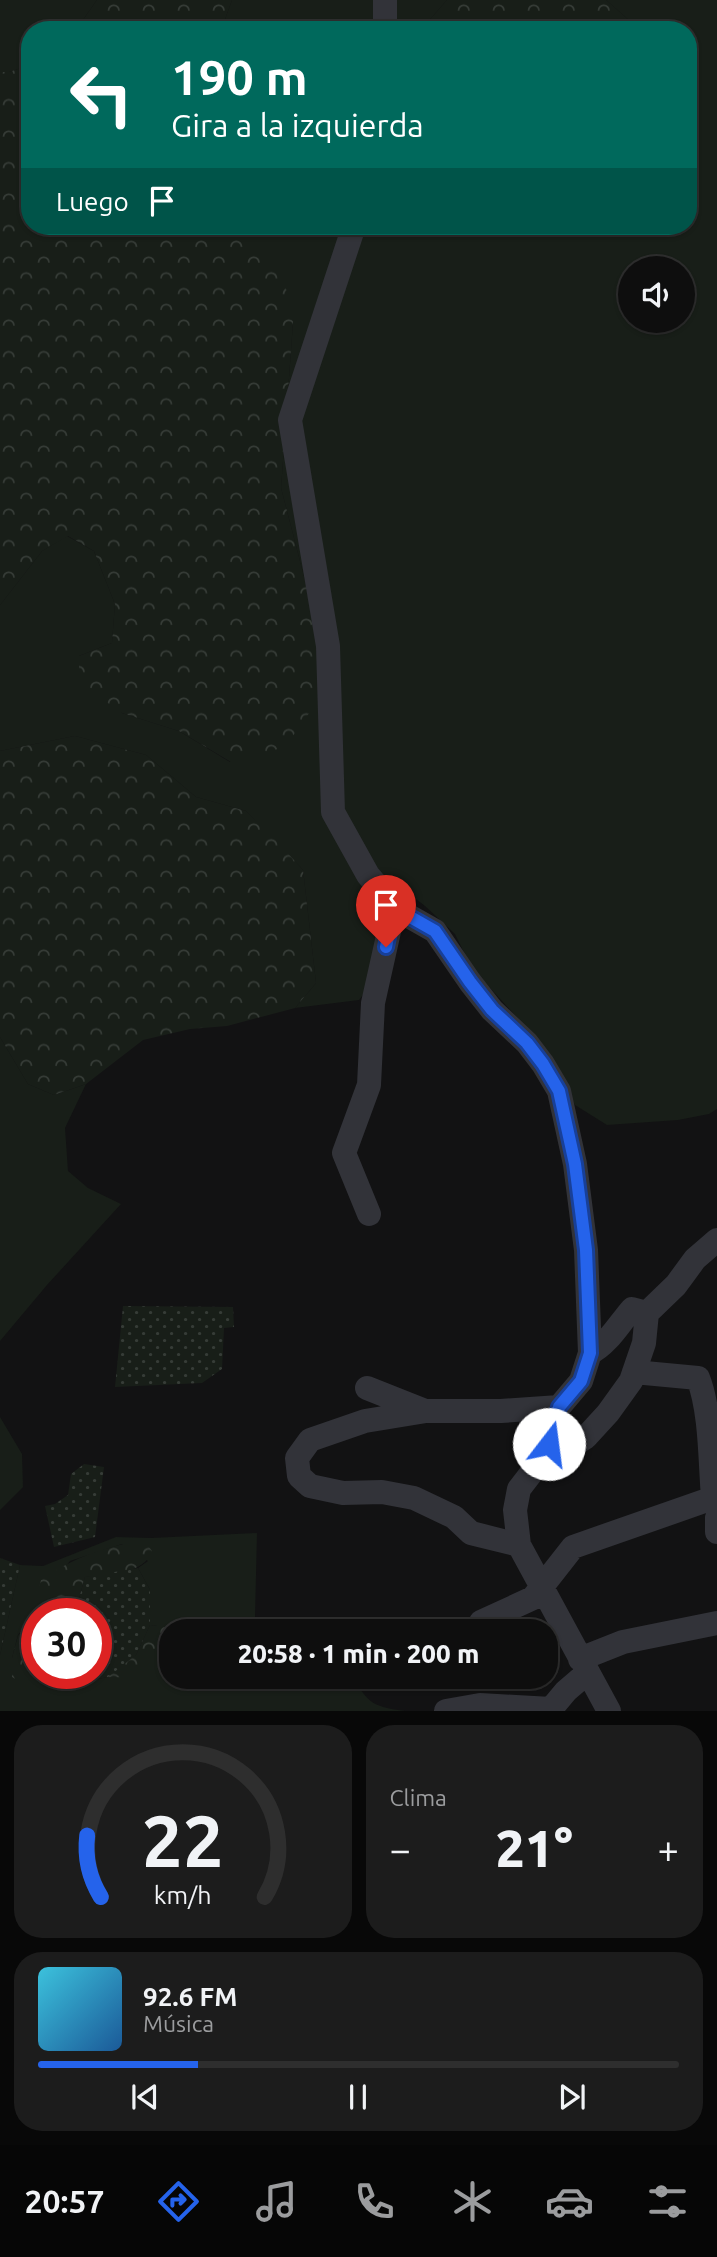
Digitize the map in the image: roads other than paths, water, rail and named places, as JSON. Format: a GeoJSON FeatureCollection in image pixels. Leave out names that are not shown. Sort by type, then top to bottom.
{"type":"FeatureCollection","features":[{"type":"Feature","properties":{"kind":"street"},"geometry":{"type":"LineString","coordinates":[[384,0],[385,21]]}},
{"type":"Feature","properties":{"kind":"street"},"geometry":{"type":"LineString","coordinates":[[351,235],[290,420],[328,646],[333,812],[368,875],[398,910],[435,931],[492,1010],[527,1043],[559,1091],[575,1164],[586,1250],[590,1353],[581,1381],[559,1407],[549,1444],[519,1489],[515,1510],[519,1545],[609,1711]]}},
{"type":"Feature","properties":{"kind":"street"},"geometry":{"type":"LineString","coordinates":[[369,1214],[344,1153],[369,1085],[373,1003],[390,927],[398,910]]}},
{"type":"Feature","properties":{"kind":"street"},"geometry":{"type":"LineString","coordinates":[[542,1455],[567,1449],[586,1437],[608,1413],[631,1381],[644,1343],[647,1313],[676,1284],[695,1259],[717,1240]]}},
{"type":"Feature","properties":{"kind":"street"},"geometry":{"type":"LineString","coordinates":[[590,1353],[602,1347],[632,1309],[647,1313]]}},
{"type":"Feature","properties":{"kind":"street"},"geometry":{"type":"LineString","coordinates":[[634,1372],[698,1378],[702,1387],[709,1442],[717,1532]]}},
{"type":"Feature","properties":{"kind":"street"},"geometry":{"type":"LineString","coordinates":[[367,1388],[426,1411]]}},
{"type":"Feature","properties":{"kind":"street"},"geometry":{"type":"LineString","coordinates":[[519,1545],[471,1533],[454,1517],[414,1498],[382,1492],[343,1493],[310,1486],[299,1476],[297,1458],[310,1440],[365,1421],[426,1411],[501,1411],[559,1407]]}},
{"type":"Feature","properties":{"kind":"street"},"geometry":{"type":"LineString","coordinates":[[488,1619],[533,1598],[573,1547],[716,1506]]}},
{"type":"Feature","properties":{"kind":"street"},"geometry":{"type":"LineString","coordinates":[[446,1711],[481,1705],[551,1709],[583,1666],[623,1642],[717,1623]]}}]}
